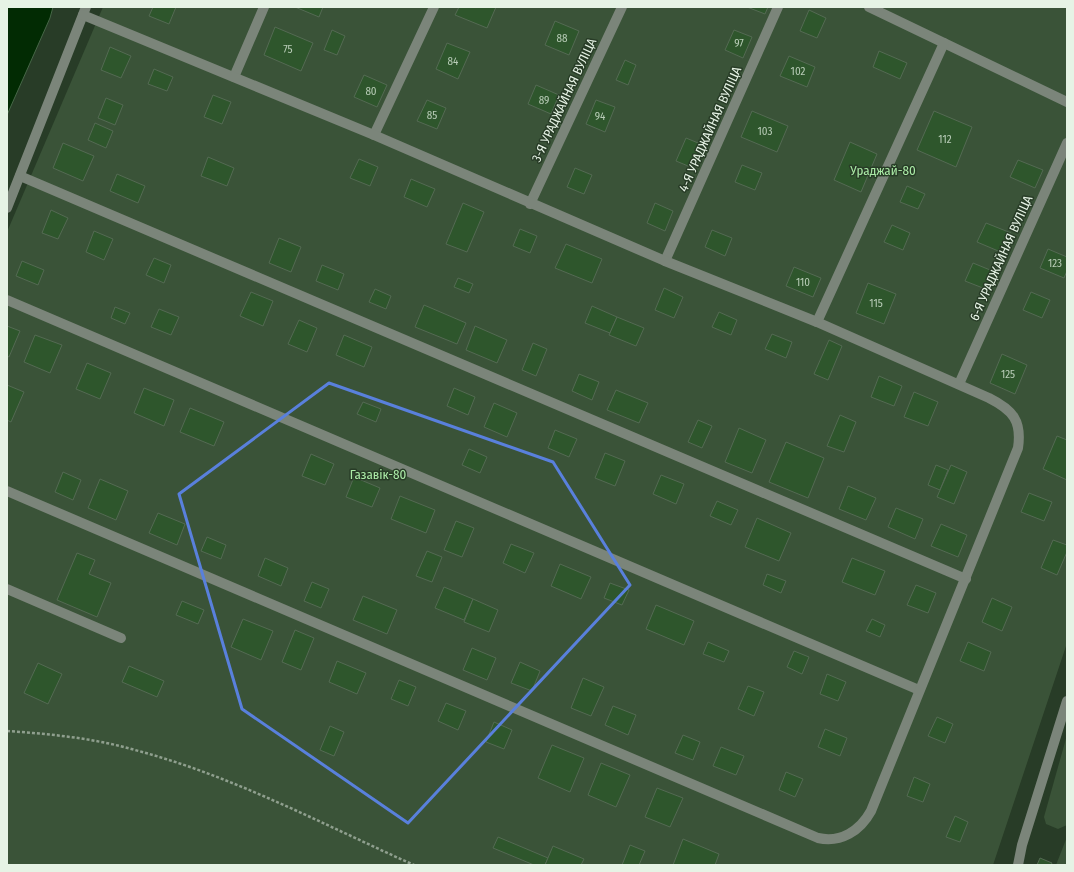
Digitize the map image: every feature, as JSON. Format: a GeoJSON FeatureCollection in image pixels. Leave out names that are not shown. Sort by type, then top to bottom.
{"type":"FeatureCollection","features":[{"type":"Feature","properties":{"kind":"lane"},"geometry":{"type":"LineString","coordinates":[[234,77],[264,7]]}},
{"type":"Feature","properties":{"kind":"lane"},"geometry":{"type":"LineString","coordinates":[[374,135],[434,7]]}},
{"type":"Feature","properties":{"kind":"lane","name":"3-Я УРАДЖАЙНАЯ ВУЛІЦА"},"geometry":{"type":"LineString","coordinates":[[530,204],[622,7]]}},
{"type":"Feature","properties":{"kind":"lane","name":"4-Я УРАДЖАЙНАЯ ВУЛІЦА"},"geometry":{"type":"LineString","coordinates":[[665,261],[778,7]]}},
{"type":"Feature","properties":{"kind":"lane"},"geometry":{"type":"LineString","coordinates":[[869,7],[1067,102]]}},
{"type":"Feature","properties":{"kind":"lane"},"geometry":{"type":"LineString","coordinates":[[7,208],[84,11],[234,77],[374,135],[530,204],[665,261],[817,322],[959,384],[989,398],[1007,409],[1019,426],[1020,437],[1015,458],[866,821],[847,835],[837,839],[828,840],[818,838],[7,491]]}},
{"type":"Feature","properties":{"kind":"lane"},"geometry":{"type":"LineString","coordinates":[[817,322],[944,43]]}},
{"type":"Feature","properties":{"kind":"lane","name":"6-Я УРАДЖАЙНАЯ ВУЛІЦА"},"geometry":{"type":"LineString","coordinates":[[959,384],[1067,143]]}},
{"type":"Feature","properties":{"kind":"lane"},"geometry":{"type":"LineString","coordinates":[[20,176],[966,579]]}},
{"type":"Feature","properties":{"kind":"lane"},"geometry":{"type":"LineString","coordinates":[[7,300],[919,690]]}},
{"type":"Feature","properties":{"kind":"lane"},"geometry":{"type":"LineString","coordinates":[[7,590],[121,638]]}},
{"type":"Feature","properties":{"kind":"lane"},"geometry":{"type":"LineString","coordinates":[[1018,865],[1022,845],[1067,701]]}},
{"type":"Feature","properties":{"kind":"path"},"geometry":{"type":"LineString","coordinates":[[7,731],[53,734],[92,740],[135,749],[177,762],[264,795],[414,865]]}},
{"type":"Feature","properties":{"kind":"highlighted area"},"geometry":{"type":"Polygon","coordinates":[[[329,383],[553,462],[630,585],[408,823],[242,709],[179,494],[329,383]]]}},
{"type":"Feature","properties":{"kind":"green space","name":"Газавік-80"},"geometry":{"type":"Polygon","coordinates":[[[103,7],[1067,7],[1067,643],[993,865],[7,865],[7,232],[103,7]]]}},
{"type":"Feature","properties":{"kind":"green space"},"geometry":{"type":"Polygon","coordinates":[[[1067,735],[1067,825],[1058,829],[1046,824],[1044,817],[1067,735]]]}},
{"type":"Feature","properties":{"kind":"green space"},"geometry":{"type":"Polygon","coordinates":[[[1067,837],[1067,865],[1056,865],[1067,837]]]}},
{"type":"Feature","properties":{"kind":"shaded area"},"geometry":{"type":"Polygon","coordinates":[[[7,7],[53,7],[50,18],[7,115],[7,7]]]}},
{"type":"Feature","properties":{"kind":"building"},"geometry":{"type":"Polygon","coordinates":[[[153,7],[176,7],[169,24],[149,16],[153,7]]]}},
{"type":"Feature","properties":{"kind":"building"},"geometry":{"type":"Polygon","coordinates":[[[295,7],[323,7],[319,17],[295,7]]]}},
{"type":"Feature","properties":{"kind":"building"},"geometry":{"type":"Polygon","coordinates":[[[459,7],[496,7],[487,28],[455,15],[459,7]]]}},
{"type":"Feature","properties":{"kind":"building"},"geometry":{"type":"Polygon","coordinates":[[[747,7],[768,7],[765,14],[747,7]]]}},
{"type":"Feature","properties":{"kind":"building"},"geometry":{"type":"Polygon","coordinates":[[[809,10],[826,18],[817,38],[800,31],[809,10]]]}},
{"type":"Feature","properties":{"kind":"building"},"geometry":{"type":"Polygon","coordinates":[[[555,21],[579,31],[569,55],[545,45],[555,21]]]}},
{"type":"Feature","properties":{"kind":"building"},"geometry":{"type":"Polygon","coordinates":[[[275,27],[313,43],[301,71],[264,55],[275,27]]]}},
{"type":"Feature","properties":{"kind":"building"},"geometry":{"type":"Polygon","coordinates":[[[332,30],[345,36],[337,55],[324,50],[332,30]]]}},
{"type":"Feature","properties":{"kind":"building"},"geometry":{"type":"Polygon","coordinates":[[[734,30],[752,37],[743,58],[725,50],[734,30]]]}},
{"type":"Feature","properties":{"kind":"building"},"geometry":{"type":"Polygon","coordinates":[[[447,43],[470,52],[458,79],[436,69],[447,43]]]}},
{"type":"Feature","properties":{"kind":"building"},"geometry":{"type":"Polygon","coordinates":[[[110,47],[131,56],[121,78],[101,70],[110,47]]]}},
{"type":"Feature","properties":{"kind":"building"},"geometry":{"type":"Polygon","coordinates":[[[879,51],[907,63],[900,79],[873,67],[879,51]]]}},
{"type":"Feature","properties":{"kind":"building"},"geometry":{"type":"Polygon","coordinates":[[[789,56],[815,67],[807,87],[780,76],[789,56]]]}},
{"type":"Feature","properties":{"kind":"building"},"geometry":{"type":"Polygon","coordinates":[[[625,60],[636,65],[628,85],[616,80],[625,60]]]}},
{"type":"Feature","properties":{"kind":"building"},"geometry":{"type":"Polygon","coordinates":[[[154,69],[173,77],[167,91],[148,84],[154,69]]]}},
{"type":"Feature","properties":{"kind":"building"},"geometry":{"type":"Polygon","coordinates":[[[364,75],[387,85],[377,107],[354,97],[364,75]]]}},
{"type":"Feature","properties":{"kind":"building"},"geometry":{"type":"Polygon","coordinates":[[[536,85],[559,95],[551,114],[528,104],[536,85]]]}},
{"type":"Feature","properties":{"kind":"building"},"geometry":{"type":"Polygon","coordinates":[[[213,95],[231,102],[222,124],[204,117],[213,95]]]}},
{"type":"Feature","properties":{"kind":"building"},"geometry":{"type":"Polygon","coordinates":[[[106,98],[123,105],[115,125],[98,118],[106,98]]]}},
{"type":"Feature","properties":{"kind":"building"},"geometry":{"type":"Polygon","coordinates":[[[427,100],[446,108],[437,129],[417,121],[427,100]]]}},
{"type":"Feature","properties":{"kind":"building"},"geometry":{"type":"Polygon","coordinates":[[[596,100],[615,107],[605,132],[586,124],[596,100]]]}},
{"type":"Feature","properties":{"kind":"building"},"geometry":{"type":"Polygon","coordinates":[[[752,111],[788,126],[777,152],[741,137],[752,111]]]}},
{"type":"Feature","properties":{"kind":"building"},"geometry":{"type":"Polygon","coordinates":[[[934,111],[972,127],[956,167],[917,150],[934,111]]]}},
{"type":"Feature","properties":{"kind":"building"},"geometry":{"type":"Polygon","coordinates":[[[95,123],[113,131],[106,148],[88,140],[95,123]]]}},
{"type":"Feature","properties":{"kind":"building"},"geometry":{"type":"Polygon","coordinates":[[[686,138],[703,145],[693,168],[676,161],[686,138]]]}},
{"type":"Feature","properties":{"kind":"building"},"geometry":{"type":"Polygon","coordinates":[[[850,142],[877,154],[861,192],[834,180],[850,142]]]}},
{"type":"Feature","properties":{"kind":"building"},"geometry":{"type":"Polygon","coordinates":[[[63,143],[94,156],[83,181],[53,168],[63,143]]]}},
{"type":"Feature","properties":{"kind":"building"},"geometry":{"type":"Polygon","coordinates":[[[208,157],[234,168],[227,186],[201,176],[208,157]]]}},
{"type":"Feature","properties":{"kind":"building"},"geometry":{"type":"Polygon","coordinates":[[[359,159],[378,167],[370,186],[350,178],[359,159]]]}},
{"type":"Feature","properties":{"kind":"building"},"geometry":{"type":"Polygon","coordinates":[[[1018,160],[1043,170],[1035,188],[1010,177],[1018,160]]]}},
{"type":"Feature","properties":{"kind":"building"},"geometry":{"type":"Polygon","coordinates":[[[742,165],[762,173],[755,190],[735,182],[742,165]]]}},
{"type":"Feature","properties":{"kind":"building"},"geometry":{"type":"Polygon","coordinates":[[[575,168],[592,175],[584,194],[567,187],[575,168]]]}},
{"type":"Feature","properties":{"kind":"building"},"geometry":{"type":"Polygon","coordinates":[[[117,174],[145,186],[138,203],[110,191],[117,174]]]}},
{"type":"Feature","properties":{"kind":"building"},"geometry":{"type":"Polygon","coordinates":[[[411,179],[435,189],[427,207],[404,197],[411,179]]]}},
{"type":"Feature","properties":{"kind":"building"},"geometry":{"type":"Polygon","coordinates":[[[907,186],[925,194],[918,209],[900,202],[907,186]]]}},
{"type":"Feature","properties":{"kind":"building"},"geometry":{"type":"Polygon","coordinates":[[[463,203],[484,212],[467,252],[446,244],[463,203]]]}},
{"type":"Feature","properties":{"kind":"building"},"geometry":{"type":"Polygon","coordinates":[[[655,203],[673,211],[665,231],[647,223],[655,203]]]}},
{"type":"Feature","properties":{"kind":"building"},"geometry":{"type":"Polygon","coordinates":[[[51,210],[68,218],[58,239],[42,233],[51,210]]]}},
{"type":"Feature","properties":{"kind":"building"},"geometry":{"type":"Polygon","coordinates":[[[986,223],[1011,233],[1003,253],[977,242],[986,223]]]}},
{"type":"Feature","properties":{"kind":"building"},"geometry":{"type":"Polygon","coordinates":[[[892,225],[910,233],[903,250],[884,242],[892,225]]]}},
{"type":"Feature","properties":{"kind":"building"},"geometry":{"type":"Polygon","coordinates":[[[520,229],[537,236],[530,253],[513,246],[520,229]]]}},
{"type":"Feature","properties":{"kind":"building"},"geometry":{"type":"Polygon","coordinates":[[[712,230],[732,238],[725,256],[705,247],[712,230]]]}},
{"type":"Feature","properties":{"kind":"building"},"geometry":{"type":"Polygon","coordinates":[[[94,231],[113,239],[104,260],[86,252],[94,231]]]}},
{"type":"Feature","properties":{"kind":"building"},"geometry":{"type":"Polygon","coordinates":[[[279,238],[301,247],[291,272],[269,263],[279,238]]]}},
{"type":"Feature","properties":{"kind":"building"},"geometry":{"type":"Polygon","coordinates":[[[566,244],[602,259],[592,283],[555,268],[566,244]]]}},
{"type":"Feature","properties":{"kind":"building"},"geometry":{"type":"Polygon","coordinates":[[[1048,249],[1067,257],[1067,271],[1064,278],[1040,268],[1048,249]]]}},
{"type":"Feature","properties":{"kind":"building"},"geometry":{"type":"Polygon","coordinates":[[[154,258],[171,265],[164,283],[146,275],[154,258]]]}},
{"type":"Feature","properties":{"kind":"building"},"geometry":{"type":"Polygon","coordinates":[[[22,261],[44,270],[38,285],[16,276],[22,261]]]}},
{"type":"Feature","properties":{"kind":"building"},"geometry":{"type":"Polygon","coordinates":[[[973,263],[995,272],[988,290],[965,281],[973,263]]]}},
{"type":"Feature","properties":{"kind":"building"},"geometry":{"type":"Polygon","coordinates":[[[322,265],[344,274],[338,290],[316,281],[322,265]]]}},
{"type":"Feature","properties":{"kind":"building"},"geometry":{"type":"Polygon","coordinates":[[[794,267],[821,278],[813,297],[786,286],[794,267]]]}},
{"type":"Feature","properties":{"kind":"building"},"geometry":{"type":"Polygon","coordinates":[[[458,278],[473,284],[469,293],[454,287],[458,278]]]}},
{"type":"Feature","properties":{"kind":"building"},"geometry":{"type":"Polygon","coordinates":[[[868,283],[896,294],[884,324],[856,313],[868,283]]]}},
{"type":"Feature","properties":{"kind":"building"},"geometry":{"type":"Polygon","coordinates":[[[664,288],[683,297],[674,318],[655,310],[664,288]]]}},
{"type":"Feature","properties":{"kind":"building"},"geometry":{"type":"Polygon","coordinates":[[[375,289],[391,296],[386,309],[369,302],[375,289]]]}},
{"type":"Feature","properties":{"kind":"building"},"geometry":{"type":"Polygon","coordinates":[[[251,292],[273,301],[263,326],[240,316],[251,292]]]}},
{"type":"Feature","properties":{"kind":"building"},"geometry":{"type":"Polygon","coordinates":[[[1031,292],[1050,300],[1042,318],[1023,310],[1031,292]]]}},
{"type":"Feature","properties":{"kind":"building"},"geometry":{"type":"Polygon","coordinates":[[[424,305],[466,323],[457,344],[415,327],[424,305]]]}},
{"type":"Feature","properties":{"kind":"building"},"geometry":{"type":"Polygon","coordinates":[[[592,306],[617,317],[610,333],[585,323],[592,306]]]}},
{"type":"Feature","properties":{"kind":"building"},"geometry":{"type":"Polygon","coordinates":[[[115,307],[130,313],[125,324],[111,318],[115,307]]]}},
{"type":"Feature","properties":{"kind":"building"},"geometry":{"type":"Polygon","coordinates":[[[159,309],[179,317],[171,335],[151,327],[159,309]]]}},
{"type":"Feature","properties":{"kind":"building"},"geometry":{"type":"Polygon","coordinates":[[[719,312],[737,320],[731,335],[712,327],[719,312]]]}},
{"type":"Feature","properties":{"kind":"building"},"geometry":{"type":"Polygon","coordinates":[[[617,317],[644,328],[636,346],[609,335],[617,317]]]}},
{"type":"Feature","properties":{"kind":"building"},"geometry":{"type":"Polygon","coordinates":[[[299,320],[317,328],[307,352],[288,344],[299,320]]]}},
{"type":"Feature","properties":{"kind":"building"},"geometry":{"type":"Polygon","coordinates":[[[7,326],[20,331],[9,357],[7,356],[7,326]]]}},
{"type":"Feature","properties":{"kind":"building"},"geometry":{"type":"Polygon","coordinates":[[[475,326],[507,340],[497,363],[466,350],[475,326]]]}},
{"type":"Feature","properties":{"kind":"building"},"geometry":{"type":"Polygon","coordinates":[[[772,334],[792,342],[786,358],[765,349],[772,334]]]}},
{"type":"Feature","properties":{"kind":"building"},"geometry":{"type":"Polygon","coordinates":[[[35,335],[62,345],[50,373],[24,362],[35,335]]]}},
{"type":"Feature","properties":{"kind":"building"},"geometry":{"type":"Polygon","coordinates":[[[344,335],[372,347],[364,367],[336,355],[344,335]]]}},
{"type":"Feature","properties":{"kind":"building"},"geometry":{"type":"Polygon","coordinates":[[[829,340],[842,346],[828,380],[814,374],[829,340]]]}},
{"type":"Feature","properties":{"kind":"building"},"geometry":{"type":"Polygon","coordinates":[[[533,343],[547,349],[536,376],[522,370],[533,343]]]}},
{"type":"Feature","properties":{"kind":"building"},"geometry":{"type":"Polygon","coordinates":[[[1002,354],[1027,365],[1015,394],[990,383],[1002,354]]]}},
{"type":"Feature","properties":{"kind":"building"},"geometry":{"type":"Polygon","coordinates":[[[87,363],[111,373],[100,399],[76,389],[87,363]]]}},
{"type":"Feature","properties":{"kind":"building"},"geometry":{"type":"Polygon","coordinates":[[[579,374],[599,382],[592,400],[572,391],[579,374]]]}},
{"type":"Feature","properties":{"kind":"building"},"geometry":{"type":"Polygon","coordinates":[[[879,376],[902,386],[894,406],[871,397],[879,376]]]}},
{"type":"Feature","properties":{"kind":"building"},"geometry":{"type":"Polygon","coordinates":[[[7,385],[24,392],[11,422],[7,420],[7,385]]]}},
{"type":"Feature","properties":{"kind":"building"},"geometry":{"type":"Polygon","coordinates":[[[144,388],[174,400],[164,426],[134,413],[144,388]]]}},
{"type":"Feature","properties":{"kind":"building"},"geometry":{"type":"Polygon","coordinates":[[[454,388],[475,397],[468,415],[447,406],[454,388]]]}},
{"type":"Feature","properties":{"kind":"building"},"geometry":{"type":"Polygon","coordinates":[[[616,390],[648,403],[639,423],[607,410],[616,390]]]}},
{"type":"Feature","properties":{"kind":"building"},"geometry":{"type":"Polygon","coordinates":[[[914,392],[938,402],[928,426],[904,417],[914,392]]]}},
{"type":"Feature","properties":{"kind":"building"},"geometry":{"type":"Polygon","coordinates":[[[363,402],[381,409],[376,422],[357,414],[363,402]]]}},
{"type":"Feature","properties":{"kind":"building"},"geometry":{"type":"Polygon","coordinates":[[[494,403],[517,413],[507,437],[484,427],[494,403]]]}},
{"type":"Feature","properties":{"kind":"building"},"geometry":{"type":"Polygon","coordinates":[[[190,408],[224,422],[214,446],[180,432],[190,408]]]}},
{"type":"Feature","properties":{"kind":"building"},"geometry":{"type":"Polygon","coordinates":[[[840,415],[856,422],[844,452],[827,446],[840,415]]]}},
{"type":"Feature","properties":{"kind":"building"},"geometry":{"type":"Polygon","coordinates":[[[698,420],[712,426],[702,448],[688,442],[698,420]]]}},
{"type":"Feature","properties":{"kind":"building"},"geometry":{"type":"Polygon","coordinates":[[[739,428],[766,440],[752,473],[725,462],[739,428]]]}},
{"type":"Feature","properties":{"kind":"building"},"geometry":{"type":"Polygon","coordinates":[[[555,430],[577,439],[569,457],[548,448],[555,430]]]}},
{"type":"Feature","properties":{"kind":"building"},"geometry":{"type":"Polygon","coordinates":[[[1057,436],[1067,440],[1067,480],[1043,469],[1057,436]]]}},
{"type":"Feature","properties":{"kind":"building"},"geometry":{"type":"Polygon","coordinates":[[[786,442],[824,458],[808,498],[769,482],[786,442]]]}},
{"type":"Feature","properties":{"kind":"building"},"geometry":{"type":"Polygon","coordinates":[[[469,449],[487,457],[480,473],[462,465],[469,449]]]}},
{"type":"Feature","properties":{"kind":"building"},"geometry":{"type":"Polygon","coordinates":[[[605,453],[625,461],[615,486],[595,478],[605,453]]]}},
{"type":"Feature","properties":{"kind":"building"},"geometry":{"type":"Polygon","coordinates":[[[311,454],[334,464],[325,485],[302,476],[311,454]]]}},
{"type":"Feature","properties":{"kind":"building"},"geometry":{"type":"Polygon","coordinates":[[[936,465],[948,470],[940,490],[928,485],[936,465]]]}},
{"type":"Feature","properties":{"kind":"building"},"geometry":{"type":"Polygon","coordinates":[[[951,465],[967,472],[954,504],[937,497],[951,465]]]}},
{"type":"Feature","properties":{"kind":"building"},"geometry":{"type":"Polygon","coordinates":[[[63,472],[81,480],[73,500],[55,492],[63,472]]]}},
{"type":"Feature","properties":{"kind":"building"},"geometry":{"type":"Polygon","coordinates":[[[661,475],[684,484],[676,504],[653,494],[661,475]]]}},
{"type":"Feature","properties":{"kind":"building"},"geometry":{"type":"Polygon","coordinates":[[[354,477],[380,488],[372,507],[346,497],[354,477]]]}},
{"type":"Feature","properties":{"kind":"building"},"geometry":{"type":"Polygon","coordinates":[[[100,479],[128,491],[116,520],[88,508],[100,479]]]}},
{"type":"Feature","properties":{"kind":"building"},"geometry":{"type":"Polygon","coordinates":[[[848,486],[876,498],[866,520],[839,509],[848,486]]]}},
{"type":"Feature","properties":{"kind":"building"},"geometry":{"type":"Polygon","coordinates":[[[1029,493],[1052,502],[1044,521],[1021,512],[1029,493]]]}},
{"type":"Feature","properties":{"kind":"building"},"geometry":{"type":"Polygon","coordinates":[[[400,496],[435,510],[426,533],[391,519],[400,496]]]}},
{"type":"Feature","properties":{"kind":"building"},"geometry":{"type":"Polygon","coordinates":[[[717,501],[738,510],[731,525],[710,516],[717,501]]]}},
{"type":"Feature","properties":{"kind":"building"},"geometry":{"type":"Polygon","coordinates":[[[896,508],[923,519],[915,539],[888,527],[896,508]]]}},
{"type":"Feature","properties":{"kind":"building"},"geometry":{"type":"Polygon","coordinates":[[[158,513],[185,524],[177,545],[149,533],[158,513]]]}},
{"type":"Feature","properties":{"kind":"building"},"geometry":{"type":"Polygon","coordinates":[[[757,518],[791,533],[779,561],[745,547],[757,518]]]}},
{"type":"Feature","properties":{"kind":"building"},"geometry":{"type":"Polygon","coordinates":[[[456,521],[474,528],[462,557],[444,550],[456,521]]]}},
{"type":"Feature","properties":{"kind":"building"},"geometry":{"type":"Polygon","coordinates":[[[941,524],[967,535],[958,557],[931,546],[941,524]]]}},
{"type":"Feature","properties":{"kind":"building"},"geometry":{"type":"Polygon","coordinates":[[[207,537],[226,545],[221,559],[201,551],[207,537]]]}},
{"type":"Feature","properties":{"kind":"building"},"geometry":{"type":"Polygon","coordinates":[[[1053,540],[1067,545],[1067,552],[1057,575],[1041,568],[1053,540]]]}},
{"type":"Feature","properties":{"kind":"building"},"geometry":{"type":"Polygon","coordinates":[[[511,544],[534,553],[525,573],[503,563],[511,544]]]}},
{"type":"Feature","properties":{"kind":"building"},"geometry":{"type":"Polygon","coordinates":[[[427,551],[442,557],[432,582],[416,576],[427,551]]]}},
{"type":"Feature","properties":{"kind":"building"},"geometry":{"type":"Polygon","coordinates":[[[77,553],[95,560],[89,574],[111,583],[97,617],[57,600],[77,553]]]}},
{"type":"Feature","properties":{"kind":"building"},"geometry":{"type":"Polygon","coordinates":[[[265,558],[288,568],[281,586],[258,576],[265,558]]]}},
{"type":"Feature","properties":{"kind":"building"},"geometry":{"type":"Polygon","coordinates":[[[852,558],[885,571],[875,595],[842,582],[852,558]]]}},
{"type":"Feature","properties":{"kind":"building"},"geometry":{"type":"Polygon","coordinates":[[[560,564],[591,577],[581,599],[551,586],[560,564]]]}},
{"type":"Feature","properties":{"kind":"building"},"geometry":{"type":"Polygon","coordinates":[[[767,574],[786,581],[781,593],[763,585],[767,574]]]}},
{"type":"Feature","properties":{"kind":"building"},"geometry":{"type":"Polygon","coordinates":[[[312,582],[329,589],[321,608],[304,601],[312,582]]]}},
{"type":"Feature","properties":{"kind":"building"},"geometry":{"type":"Polygon","coordinates":[[[610,583],[629,590],[622,605],[604,598],[610,583]]]}},
{"type":"Feature","properties":{"kind":"building"},"geometry":{"type":"Polygon","coordinates":[[[916,585],[936,593],[928,613],[907,605],[916,585]]]}},
{"type":"Feature","properties":{"kind":"building"},"geometry":{"type":"Polygon","coordinates":[[[444,587],[473,599],[464,620],[435,608],[444,587]]]}},
{"type":"Feature","properties":{"kind":"building"},"geometry":{"type":"Polygon","coordinates":[[[363,596],[397,610],[387,634],[353,620],[363,596]]]}},
{"type":"Feature","properties":{"kind":"building"},"geometry":{"type":"Polygon","coordinates":[[[992,598],[1012,607],[1002,631],[982,622],[992,598]]]}},
{"type":"Feature","properties":{"kind":"building"},"geometry":{"type":"Polygon","coordinates":[[[473,599],[498,610],[489,632],[464,622],[473,599]]]}},
{"type":"Feature","properties":{"kind":"building"},"geometry":{"type":"Polygon","coordinates":[[[182,601],[204,610],[198,624],[176,615],[182,601]]]}},
{"type":"Feature","properties":{"kind":"building"},"geometry":{"type":"Polygon","coordinates":[[[656,605],[694,621],[684,645],[646,629],[656,605]]]}},
{"type":"Feature","properties":{"kind":"building"},"geometry":{"type":"Polygon","coordinates":[[[243,619],[273,631],[261,660],[231,647],[243,619]]]}},
{"type":"Feature","properties":{"kind":"building"},"geometry":{"type":"Polygon","coordinates":[[[872,619],[885,625],[880,637],[866,631],[872,619]]]}},
{"type":"Feature","properties":{"kind":"building"},"geometry":{"type":"Polygon","coordinates":[[[295,630],[314,638],[301,670],[282,662],[295,630]]]}},
{"type":"Feature","properties":{"kind":"building"},"geometry":{"type":"Polygon","coordinates":[[[708,642],[729,651],[724,662],[703,654],[708,642]]]}},
{"type":"Feature","properties":{"kind":"building"},"geometry":{"type":"Polygon","coordinates":[[[968,642],[991,652],[984,671],[960,661],[968,642]]]}},
{"type":"Feature","properties":{"kind":"building"},"geometry":{"type":"Polygon","coordinates":[[[472,648],[496,658],[487,680],[463,670],[472,648]]]}},
{"type":"Feature","properties":{"kind":"building"},"geometry":{"type":"Polygon","coordinates":[[[794,651],[809,657],[802,674],[787,667],[794,651]]]}},
{"type":"Feature","properties":{"kind":"building"},"geometry":{"type":"Polygon","coordinates":[[[337,661],[366,673],[357,694],[329,682],[337,661]]]}},
{"type":"Feature","properties":{"kind":"building"},"geometry":{"type":"Polygon","coordinates":[[[520,662],[540,671],[532,691],[511,683],[520,662]]]}},
{"type":"Feature","properties":{"kind":"building"},"geometry":{"type":"Polygon","coordinates":[[[38,663],[62,674],[48,704],[24,693],[38,663]]]}},
{"type":"Feature","properties":{"kind":"building"},"geometry":{"type":"Polygon","coordinates":[[[129,666],[164,681],[157,697],[122,682],[129,666]]]}},
{"type":"Feature","properties":{"kind":"building"},"geometry":{"type":"Polygon","coordinates":[[[827,674],[846,682],[838,701],[820,694],[827,674]]]}},
{"type":"Feature","properties":{"kind":"building"},"geometry":{"type":"Polygon","coordinates":[[[583,678],[604,687],[591,716],[571,708],[583,678]]]}},
{"type":"Feature","properties":{"kind":"building"},"geometry":{"type":"Polygon","coordinates":[[[399,680],[416,687],[408,706],[391,699],[399,680]]]}},
{"type":"Feature","properties":{"kind":"building"},"geometry":{"type":"Polygon","coordinates":[[[748,686],[764,692],[754,716],[738,709],[748,686]]]}},
{"type":"Feature","properties":{"kind":"building"},"geometry":{"type":"Polygon","coordinates":[[[446,703],[466,711],[458,730],[438,721],[446,703]]]}},
{"type":"Feature","properties":{"kind":"building"},"geometry":{"type":"Polygon","coordinates":[[[613,706],[636,715],[628,735],[605,725],[613,706]]]}},
{"type":"Feature","properties":{"kind":"building"},"geometry":{"type":"Polygon","coordinates":[[[937,717],[953,724],[945,743],[928,736],[937,717]]]}},
{"type":"Feature","properties":{"kind":"building"},"geometry":{"type":"Polygon","coordinates":[[[494,722],[512,730],[504,749],[486,742],[494,722]]]}},
{"type":"Feature","properties":{"kind":"building"},"geometry":{"type":"Polygon","coordinates":[[[330,726],[344,732],[334,756],[320,750],[330,726]]]}},
{"type":"Feature","properties":{"kind":"building"},"geometry":{"type":"Polygon","coordinates":[[[825,729],[847,738],[840,756],[818,747],[825,729]]]}},
{"type":"Feature","properties":{"kind":"building"},"geometry":{"type":"Polygon","coordinates":[[[683,735],[700,742],[693,760],[675,753],[683,735]]]}},
{"type":"Feature","properties":{"kind":"building"},"geometry":{"type":"Polygon","coordinates":[[[552,745],[584,758],[570,792],[538,778],[552,745]]]}},
{"type":"Feature","properties":{"kind":"building"},"geometry":{"type":"Polygon","coordinates":[[[721,747],[744,756],[736,775],[713,766],[721,747]]]}},
{"type":"Feature","properties":{"kind":"building"},"geometry":{"type":"Polygon","coordinates":[[[601,763],[630,775],[616,807],[588,795],[601,763]]]}},
{"type":"Feature","properties":{"kind":"building"},"geometry":{"type":"Polygon","coordinates":[[[786,772],[803,779],[795,797],[779,790],[786,772]]]}},
{"type":"Feature","properties":{"kind":"building"},"geometry":{"type":"Polygon","coordinates":[[[914,777],[930,784],[923,802],[907,796],[914,777]]]}},
{"type":"Feature","properties":{"kind":"building"},"geometry":{"type":"Polygon","coordinates":[[[657,788],[683,798],[670,827],[645,817],[657,788]]]}},
{"type":"Feature","properties":{"kind":"building"},"geometry":{"type":"Polygon","coordinates":[[[955,816],[968,822],[960,842],[946,837],[955,816]]]}},
{"type":"Feature","properties":{"kind":"building"},"geometry":{"type":"Polygon","coordinates":[[[498,837],[548,858],[545,865],[534,865],[493,848],[498,837]]]}},
{"type":"Feature","properties":{"kind":"building"},"geometry":{"type":"Polygon","coordinates":[[[683,839],[719,854],[715,865],[673,865],[683,839]]]}},
{"type":"Feature","properties":{"kind":"building"},"geometry":{"type":"Polygon","coordinates":[[[630,845],[645,851],[639,865],[622,865],[630,845]]]}},
{"type":"Feature","properties":{"kind":"building"},"geometry":{"type":"Polygon","coordinates":[[[553,846],[584,859],[581,865],[545,865],[553,846]]]}},
{"type":"Feature","properties":{"kind":"building"},"geometry":{"type":"Polygon","coordinates":[[[1040,858],[1052,863],[1051,865],[1037,865],[1040,858]]]}},
{"type":"Feature","properties":{"kind":"park label","name":"Ураджай-80"},"geometry":{"type":"Point","coordinates":[883,170]}}]}
